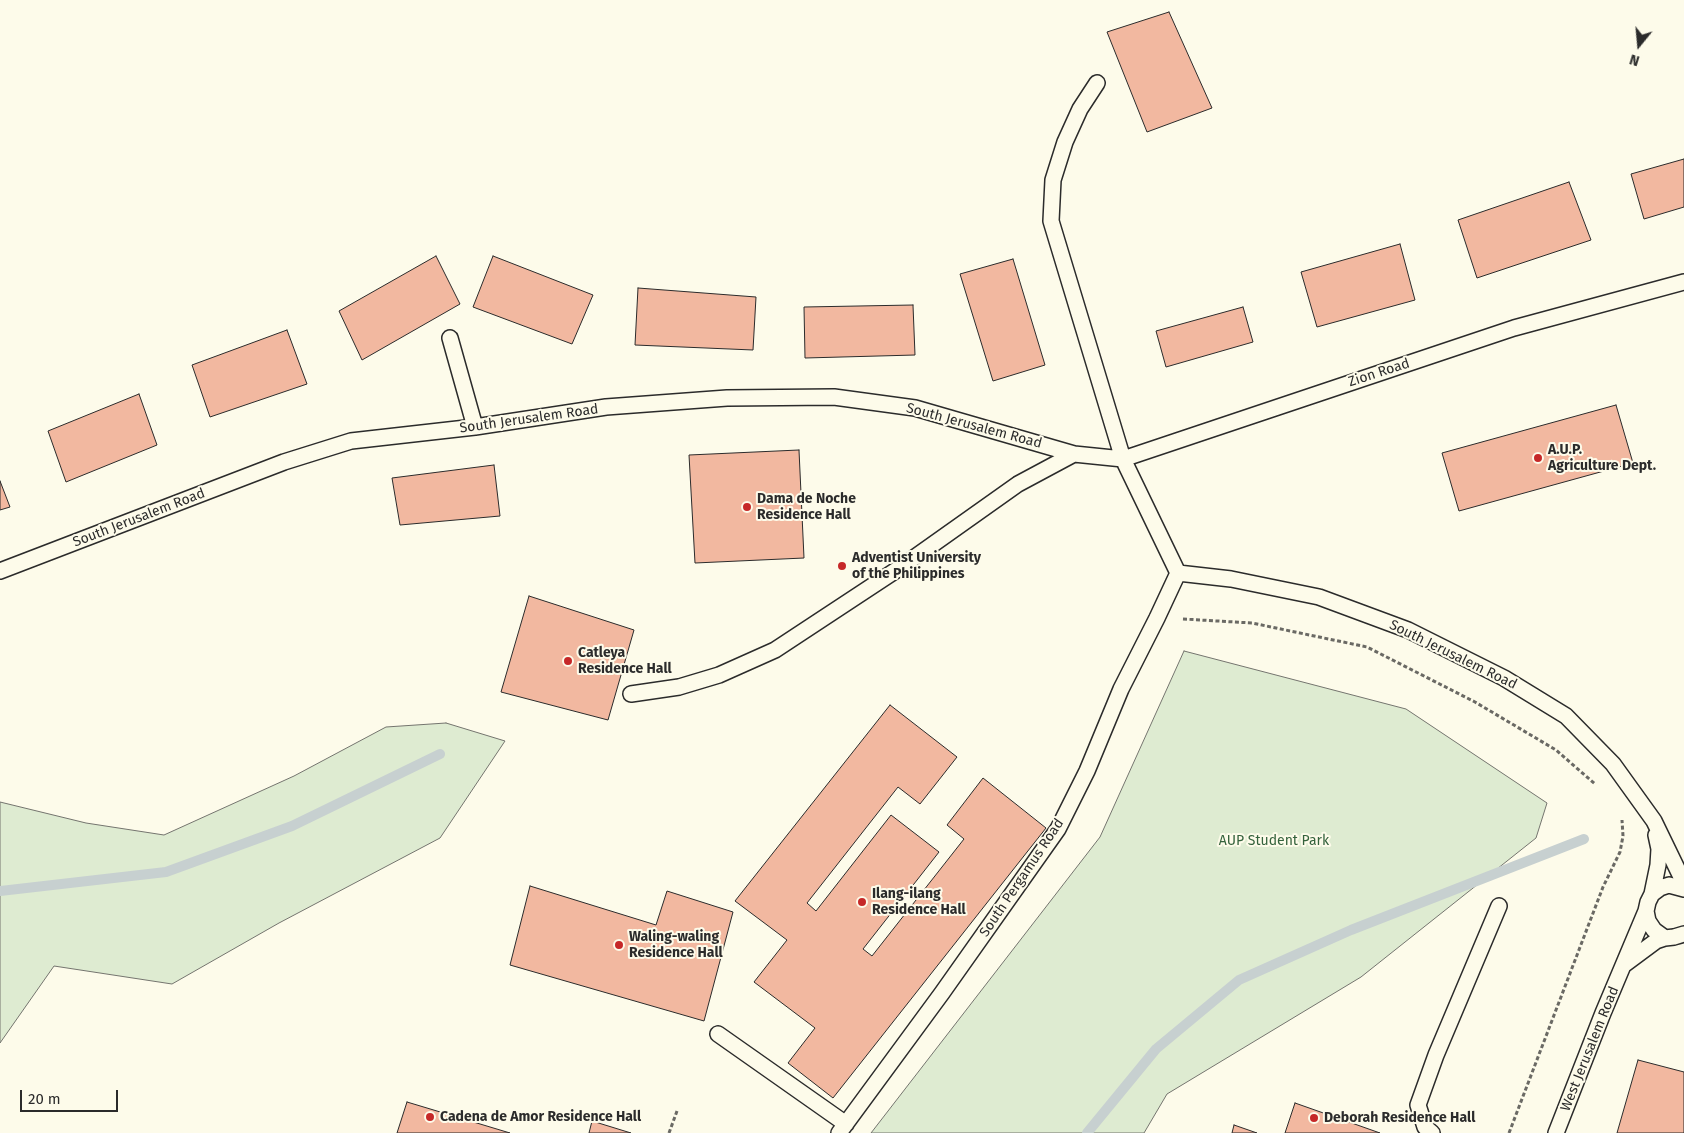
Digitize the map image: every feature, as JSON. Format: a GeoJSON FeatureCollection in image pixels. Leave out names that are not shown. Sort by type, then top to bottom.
{"type":"FeatureCollection","features":[{"type":"Feature","properties":{"kind":"lane"},"geometry":{"type":"LineString","coordinates":[[1096,83],[1080,109],[1065,142],[1053,180],[1051,221],[1123,459],[1178,573]]}},
{"type":"Feature","properties":{"kind":"lane","name":"Zion Road"},"geometry":{"type":"LineString","coordinates":[[1074,454],[1123,459],[1514,328],[1684,282]]}},
{"type":"Feature","properties":{"kind":"lane"},"geometry":{"type":"LineString","coordinates":[[450,338],[475,427]]}},
{"type":"Feature","properties":{"kind":"lane","name":"South Jerusalem Road"},"geometry":{"type":"LineString","coordinates":[[0,571],[284,462],[351,441],[475,427],[606,407],[727,398],[834,396],[914,408],[1074,454]]}},
{"type":"Feature","properties":{"kind":"lane"},"geometry":{"type":"LineString","coordinates":[[631,694],[679,687],[703,680],[719,675],[775,650],[901,567],[1018,484],[1074,454]]}},
{"type":"Feature","properties":{"kind":"lane","name":"South Jerusalem Road"},"geometry":{"type":"LineString","coordinates":[[1178,573],[1231,579],[1320,597],[1408,630],[1504,678],[1566,716],[1613,764],[1654,821],[1684,884]]}},
{"type":"Feature","properties":{"kind":"lane","name":"South Pergamus Road"},"geometry":{"type":"LineString","coordinates":[[843,1129],[1058,829],[1087,771],[1121,689],[1178,573]]}},
{"type":"Feature","properties":{"kind":"lane","name":"South Jerusalem Road"},"geometry":{"type":"LineString","coordinates":[[1646,911],[1658,866],[1659,849],[1654,821]]}},
{"type":"Feature","properties":{"kind":"lane"},"geometry":{"type":"LineString","coordinates":[[1652,894],[1660,888],[1669,885],[1684,889]]}},
{"type":"Feature","properties":{"kind":"lane"},"geometry":{"type":"LineString","coordinates":[[1432,1133],[1425,1127],[1418,1105],[1436,1055],[1499,906]]}},
{"type":"Feature","properties":{"kind":"lane"},"geometry":{"type":"LineString","coordinates":[[1646,911],[1648,921],[1654,930],[1665,938]]}},
{"type":"Feature","properties":{"kind":"lane","name":"West Jerusalem Road"},"geometry":{"type":"LineString","coordinates":[[1556,1133],[1603,1013],[1646,911]]}},
{"type":"Feature","properties":{"kind":"lane","name":"West Jerusalem Road"},"geometry":{"type":"LineString","coordinates":[[1625,964],[1656,941],[1684,934]]}},
{"type":"Feature","properties":{"kind":"lane"},"geometry":{"type":"LineString","coordinates":[[718,1034],[843,1129]]}},
{"type":"Feature","properties":{"kind":"path"},"geometry":{"type":"LineString","coordinates":[[1157,618],[1252,623],[1367,647],[1475,702],[1556,750],[1602,790]]}},
{"type":"Feature","properties":{"kind":"path"},"geometry":{"type":"LineString","coordinates":[[1509,1133],[1600,896],[1620,852],[1623,836],[1622,818]]}},
{"type":"Feature","properties":{"kind":"path"},"geometry":{"type":"LineString","coordinates":[[669,1133],[677,1110]]}},
{"type":"Feature","properties":{"kind":"green space","name":"AUP Student Park"},"geometry":{"type":"Polygon","coordinates":[[[1184,651],[1406,709],[1547,803],[1536,838],[1361,977],[1167,1094],[1144,1133],[871,1133],[1100,837],[1184,651]]]}},
{"type":"Feature","properties":{"kind":"green space"},"geometry":{"type":"Polygon","coordinates":[[[446,723],[505,741],[440,838],[279,923],[172,984],[54,966],[0,1043],[0,802],[86,823],[164,835],[294,776],[386,727],[446,723]]]}},
{"type":"Feature","properties":{"kind":"building"},"geometry":{"type":"Polygon","coordinates":[[[1169,12],[1212,108],[1147,132],[1107,32],[1169,12]]]}},
{"type":"Feature","properties":{"kind":"building"},"geometry":{"type":"Polygon","coordinates":[[[1684,159],[1684,207],[1644,219],[1631,174],[1684,159]]]}},
{"type":"Feature","properties":{"kind":"building"},"geometry":{"type":"Polygon","coordinates":[[[1569,182],[1591,240],[1477,278],[1458,220],[1569,182]]]}},
{"type":"Feature","properties":{"kind":"building"},"geometry":{"type":"Polygon","coordinates":[[[1400,244],[1415,300],[1317,327],[1301,272],[1400,244]]]}},
{"type":"Feature","properties":{"kind":"building"},"geometry":{"type":"Polygon","coordinates":[[[436,256],[460,304],[362,360],[339,311],[436,256]]]}},
{"type":"Feature","properties":{"kind":"building"},"geometry":{"type":"Polygon","coordinates":[[[493,256],[593,295],[572,344],[473,307],[493,256]]]}},
{"type":"Feature","properties":{"kind":"building"},"geometry":{"type":"Polygon","coordinates":[[[1013,259],[1045,365],[993,381],[960,274],[1013,259]]]}},
{"type":"Feature","properties":{"kind":"building"},"geometry":{"type":"Polygon","coordinates":[[[638,288],[756,297],[753,350],[635,345],[638,288]]]}},
{"type":"Feature","properties":{"kind":"building"},"geometry":{"type":"Polygon","coordinates":[[[913,305],[915,355],[805,358],[804,307],[913,305]]]}},
{"type":"Feature","properties":{"kind":"building"},"geometry":{"type":"Polygon","coordinates":[[[1243,307],[1253,342],[1166,367],[1156,331],[1243,307]]]}},
{"type":"Feature","properties":{"kind":"building"},"geometry":{"type":"Polygon","coordinates":[[[287,330],[307,384],[210,417],[192,365],[287,330]]]}},
{"type":"Feature","properties":{"kind":"building"},"geometry":{"type":"Polygon","coordinates":[[[139,394],[157,445],[66,482],[48,431],[139,394]]]}},
{"type":"Feature","properties":{"kind":"building","name":"A.U.P. Agriculture Dept."},"geometry":{"type":"Polygon","coordinates":[[[1616,405],[1633,463],[1459,511],[1442,453],[1616,405]]]}},
{"type":"Feature","properties":{"kind":"building","name":"Dama de Noche Residence Hall"},"geometry":{"type":"Polygon","coordinates":[[[799,450],[804,558],[695,563],[689,455],[799,450]]]}},
{"type":"Feature","properties":{"kind":"building"},"geometry":{"type":"Polygon","coordinates":[[[494,465],[500,516],[400,525],[392,478],[494,465]]]}},
{"type":"Feature","properties":{"kind":"building"},"geometry":{"type":"Polygon","coordinates":[[[0,481],[10,507],[0,510],[0,481]]]}},
{"type":"Feature","properties":{"kind":"building","name":"Catleya Residence Hall"},"geometry":{"type":"Polygon","coordinates":[[[529,596],[634,630],[608,720],[501,692],[529,596]]]}},
{"type":"Feature","properties":{"kind":"building","name":"Ilang-ilang Residence Hall"},"geometry":{"type":"Polygon","coordinates":[[[890,705],[957,757],[920,804],[898,787],[807,903],[816,911],[891,815],[939,852],[863,949],[872,956],[964,839],[947,825],[983,778],[1046,828],[833,1098],[788,1063],[815,1028],[754,982],[787,940],[735,901],[890,705]]]}},
{"type":"Feature","properties":{"kind":"building","name":"Waling-waling Residence Hall"},"geometry":{"type":"Polygon","coordinates":[[[530,886],[656,925],[667,891],[733,912],[704,1021],[510,965],[530,886]]]}},
{"type":"Feature","properties":{"kind":"building"},"geometry":{"type":"Polygon","coordinates":[[[1638,1060],[1684,1072],[1684,1133],[1617,1133],[1638,1060]]]}},
{"type":"Feature","properties":{"kind":"building","name":"Cadena de Amor Residence Hall"},"geometry":{"type":"Polygon","coordinates":[[[407,1102],[510,1133],[397,1133],[407,1102]]]}},
{"type":"Feature","properties":{"kind":"building","name":"Deborah Residence Hall"},"geometry":{"type":"Polygon","coordinates":[[[1295,1103],[1380,1133],[1285,1133],[1295,1103]]]}},
{"type":"Feature","properties":{"kind":"building","name":"Cadena de Amor Residence Hall"},"geometry":{"type":"Polygon","coordinates":[[[592,1121],[631,1133],[589,1133],[592,1121]]]}},
{"type":"Feature","properties":{"kind":"building"},"geometry":{"type":"Polygon","coordinates":[[[1234,1125],[1257,1133],[1232,1133],[1234,1125]]]}},
{"type":"Feature","properties":{"kind":"waterway"},"geometry":{"type":"LineString","coordinates":[[0,891],[166,872],[292,826],[440,754]]}},
{"type":"Feature","properties":{"kind":"waterway"},"geometry":{"type":"LineString","coordinates":[[1087,1133],[1156,1049],[1239,980],[1351,930],[1584,839]]}},
{"type":"Feature","properties":{"kind":"place","name":"A.U.P. Agriculture Dept."},"geometry":{"type":"Point","coordinates":[1538,458]}},
{"type":"Feature","properties":{"kind":"place","name":"Dama de Noche Residence Hall"},"geometry":{"type":"Point","coordinates":[747,507]}},
{"type":"Feature","properties":{"kind":"place","name":"Adventist University of the Philippines"},"geometry":{"type":"Point","coordinates":[842,566]}},
{"type":"Feature","properties":{"kind":"place","name":"Catleya Residence Hall"},"geometry":{"type":"Point","coordinates":[568,661]}},
{"type":"Feature","properties":{"kind":"place","name":"Ilang-ilang Residence Hall"},"geometry":{"type":"Point","coordinates":[862,902]}},
{"type":"Feature","properties":{"kind":"place","name":"Waling-waling Residence Hall"},"geometry":{"type":"Point","coordinates":[619,945]}},
{"type":"Feature","properties":{"kind":"place","name":"Cadena de Amor Residence Hall"},"geometry":{"type":"Point","coordinates":[430,1117]}},
{"type":"Feature","properties":{"kind":"place","name":"Deborah Residence Hall"},"geometry":{"type":"Point","coordinates":[1314,1118]}}]}
